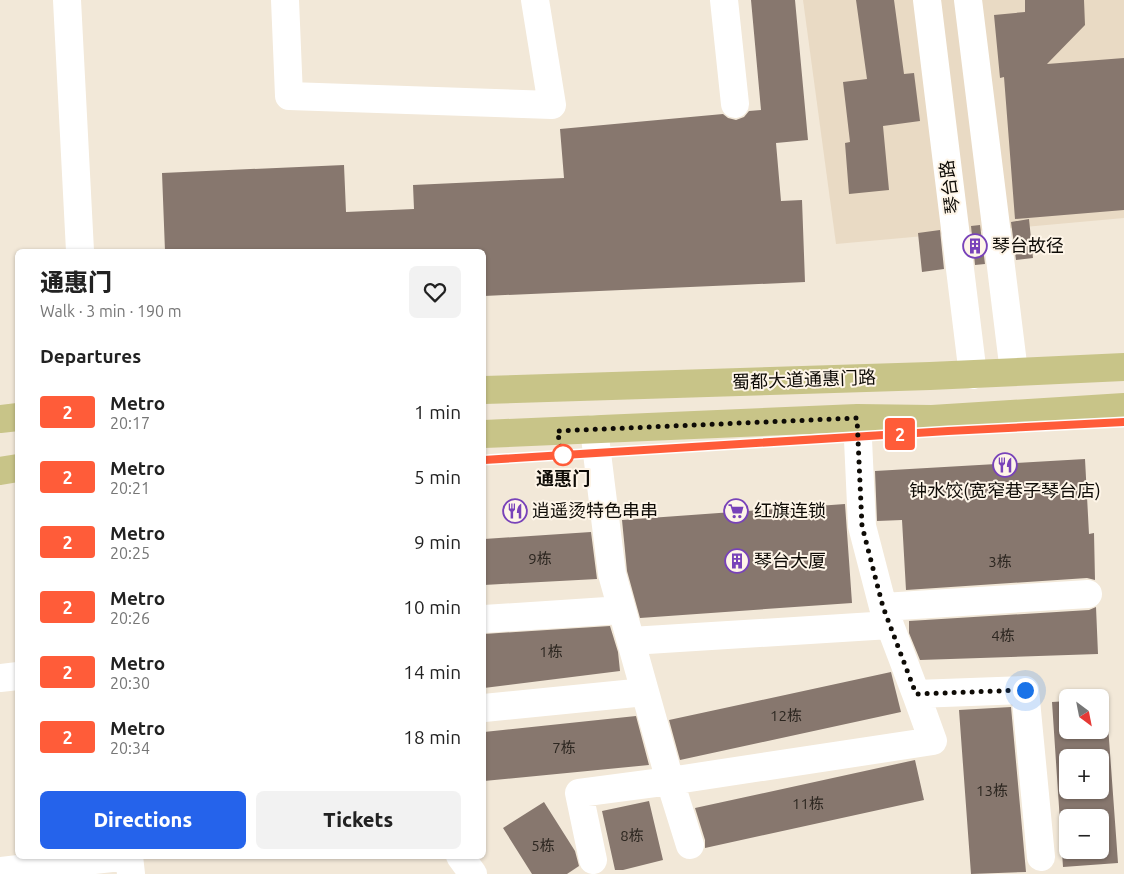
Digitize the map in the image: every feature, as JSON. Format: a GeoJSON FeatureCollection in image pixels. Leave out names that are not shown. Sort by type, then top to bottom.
{"type":"FeatureCollection","features":[{"type":"Feature","properties":{"kind":"main road","name":"蜀都大道通惠门路"},"geometry":{"type":"LineString","coordinates":[[486,390],[973,375],[1124,367]]}},
{"type":"Feature","properties":{"kind":"main road"},"geometry":{"type":"LineString","coordinates":[[486,434],[857,418],[932,419],[1124,407]]}},
{"type":"Feature","properties":{"kind":"main road"},"geometry":{"type":"LineString","coordinates":[[0,419],[15,417]]}},
{"type":"Feature","properties":{"kind":"main road"},"geometry":{"type":"LineString","coordinates":[[0,471],[15,468]]}},
{"type":"Feature","properties":{"kind":"street"},"geometry":{"type":"LineString","coordinates":[[67,0],[80,249]]}},
{"type":"Feature","properties":{"kind":"street"},"geometry":{"type":"LineString","coordinates":[[285,0],[289,96],[552,105],[535,0]]}},
{"type":"Feature","properties":{"kind":"street"},"geometry":{"type":"LineString","coordinates":[[724,0],[734,104]]}},
{"type":"Feature","properties":{"kind":"street","name":"琴台路"},"geometry":{"type":"LineString","coordinates":[[927,0],[973,375]]}},
{"type":"Feature","properties":{"kind":"street"},"geometry":{"type":"LineString","coordinates":[[968,0],[1014,372]]}},
{"type":"Feature","properties":{"kind":"street"},"geometry":{"type":"LineString","coordinates":[[593,860],[579,793],[933,741],[886,616],[862,526],[857,418]]}},
{"type":"Feature","properties":{"kind":"street"},"geometry":{"type":"LineString","coordinates":[[594,429],[612,574],[670,781],[690,845]]}},
{"type":"Feature","properties":{"kind":"street"},"geometry":{"type":"LineString","coordinates":[[631,641],[1088,594]]}},
{"type":"Feature","properties":{"kind":"street"},"geometry":{"type":"LineString","coordinates":[[486,619],[622,610]]}},
{"type":"Feature","properties":{"kind":"street"},"geometry":{"type":"LineString","coordinates":[[0,678],[15,676]]}},
{"type":"Feature","properties":{"kind":"street"},"geometry":{"type":"LineString","coordinates":[[916,694],[1025,690],[1041,857]]}},
{"type":"Feature","properties":{"kind":"street"},"geometry":{"type":"LineString","coordinates":[[486,708],[645,692]]}},
{"type":"Feature","properties":{"kind":"street"},"geometry":{"type":"LineString","coordinates":[[0,871],[103,859]]}},
{"type":"Feature","properties":{"kind":"street"},"geometry":{"type":"LineString","coordinates":[[129,859],[131,874]]}},
{"type":"Feature","properties":{"kind":"street"},"geometry":{"type":"LineString","coordinates":[[462,859],[473,874]]}},
{"type":"Feature","properties":{"kind":"shaded area"},"geometry":{"type":"Polygon","coordinates":[[[803,0],[1124,0],[1124,218],[836,244],[803,0]]]}},
{"type":"Feature","properties":{"kind":"building"},"geometry":{"type":"Polygon","coordinates":[[[751,0],[795,0],[808,140],[776,143],[781,201],[802,200],[805,282],[486,296],[486,249],[165,249],[162,173],[344,165],[346,212],[414,209],[413,185],[564,178],[560,129],[723,114],[728,118],[736,120],[744,117],[749,111],[761,110],[751,0]]]}},
{"type":"Feature","properties":{"kind":"building"},"geometry":{"type":"Polygon","coordinates":[[[856,0],[894,0],[904,74],[914,73],[920,121],[883,126],[889,190],[849,194],[845,143],[850,142],[843,82],[867,79],[856,0]]]}},
{"type":"Feature","properties":{"kind":"building"},"geometry":{"type":"Polygon","coordinates":[[[1025,0],[1084,0],[1085,25],[1047,64],[1124,58],[1124,210],[1015,219],[1004,77],[1000,78],[994,15],[1025,12],[1025,0]]]}},
{"type":"Feature","properties":{"kind":"building"},"geometry":{"type":"Polygon","coordinates":[[[1029,219],[1033,258],[1016,260],[1011,222],[1029,219]]]}},
{"type":"Feature","properties":{"kind":"building"},"geometry":{"type":"Polygon","coordinates":[[[980,225],[985,264],[975,265],[971,226],[980,225]]]}},
{"type":"Feature","properties":{"kind":"building"},"geometry":{"type":"Polygon","coordinates":[[[940,230],[944,269],[922,272],[918,233],[940,230]]]}},
{"type":"Feature","properties":{"kind":"building"},"geometry":{"type":"Polygon","coordinates":[[[1085,459],[1089,534],[1094,533],[1095,580],[1087,578],[906,590],[902,520],[877,521],[875,471],[1085,459]]]}},
{"type":"Feature","properties":{"kind":"building","name":"琴台大厦"},"geometry":{"type":"Polygon","coordinates":[[[845,504],[852,603],[640,618],[627,571],[622,520],[845,504]]]}},
{"type":"Feature","properties":{"kind":"building"},"geometry":{"type":"Polygon","coordinates":[[[591,532],[597,579],[486,585],[486,539],[591,532]]]}},
{"type":"Feature","properties":{"kind":"building"},"geometry":{"type":"Polygon","coordinates":[[[1096,607],[1098,654],[920,660],[909,633],[909,621],[1089,610],[1096,607]]]}},
{"type":"Feature","properties":{"kind":"building"},"geometry":{"type":"Polygon","coordinates":[[[610,626],[618,652],[620,671],[486,688],[486,634],[610,626]]]}},
{"type":"Feature","properties":{"kind":"building"},"geometry":{"type":"Polygon","coordinates":[[[891,672],[901,712],[680,760],[669,720],[891,672]]]}},
{"type":"Feature","properties":{"kind":"building"},"geometry":{"type":"Polygon","coordinates":[[[1052,702],[1059,702],[1059,739],[1109,739],[1118,863],[1063,867],[1062,859],[1109,859],[1109,809],[1059,809],[1052,702]]]}},
{"type":"Feature","properties":{"kind":"building"},"geometry":{"type":"Polygon","coordinates":[[[1011,707],[1026,872],[971,874],[959,710],[1011,707]]]}},
{"type":"Feature","properties":{"kind":"building"},"geometry":{"type":"Polygon","coordinates":[[[636,716],[649,765],[486,781],[486,732],[636,716]]]}},
{"type":"Feature","properties":{"kind":"building"},"geometry":{"type":"Polygon","coordinates":[[[915,760],[924,800],[705,848],[705,840],[695,808],[915,760]]]}},
{"type":"Feature","properties":{"kind":"building"},"geometry":{"type":"Polygon","coordinates":[[[649,801],[663,860],[623,870],[615,870],[602,811],[649,801]]]}},
{"type":"Feature","properties":{"kind":"building"},"geometry":{"type":"Polygon","coordinates":[[[544,802],[575,851],[579,866],[567,874],[532,874],[503,828],[544,802]]]}},
{"type":"Feature","properties":{"kind":"metro line","name":"2"},"geometry":{"type":"LineString","coordinates":[[486,460],[1124,422]]}},
{"type":"Feature","properties":{"kind":"place","name":"琴台故径"},"geometry":{"type":"Point","coordinates":[975,246]}},
{"type":"Feature","properties":{"kind":"place","name":"通惠门"},"geometry":{"type":"Point","coordinates":[563,455]}},
{"type":"Feature","properties":{"kind":"place","name":"钟水饺(宽窄巷子琴台店)"},"geometry":{"type":"Point","coordinates":[1005,465]}},
{"type":"Feature","properties":{"kind":"place","name":"逍遥烫特色串串"},"geometry":{"type":"Point","coordinates":[515,511]}},
{"type":"Feature","properties":{"kind":"place","name":"红旗连锁"},"geometry":{"type":"Point","coordinates":[736,511]}},
{"type":"Feature","properties":{"kind":"place","name":"琴台大厦"},"geometry":{"type":"Point","coordinates":[737,561]}},
{"type":"Feature","properties":{"kind":"route"},"geometry":{"type":"LineString","coordinates":[[563,455],[557,431],[857,418],[862,526],[883,607],[916,694],[1025,690]]}}]}
